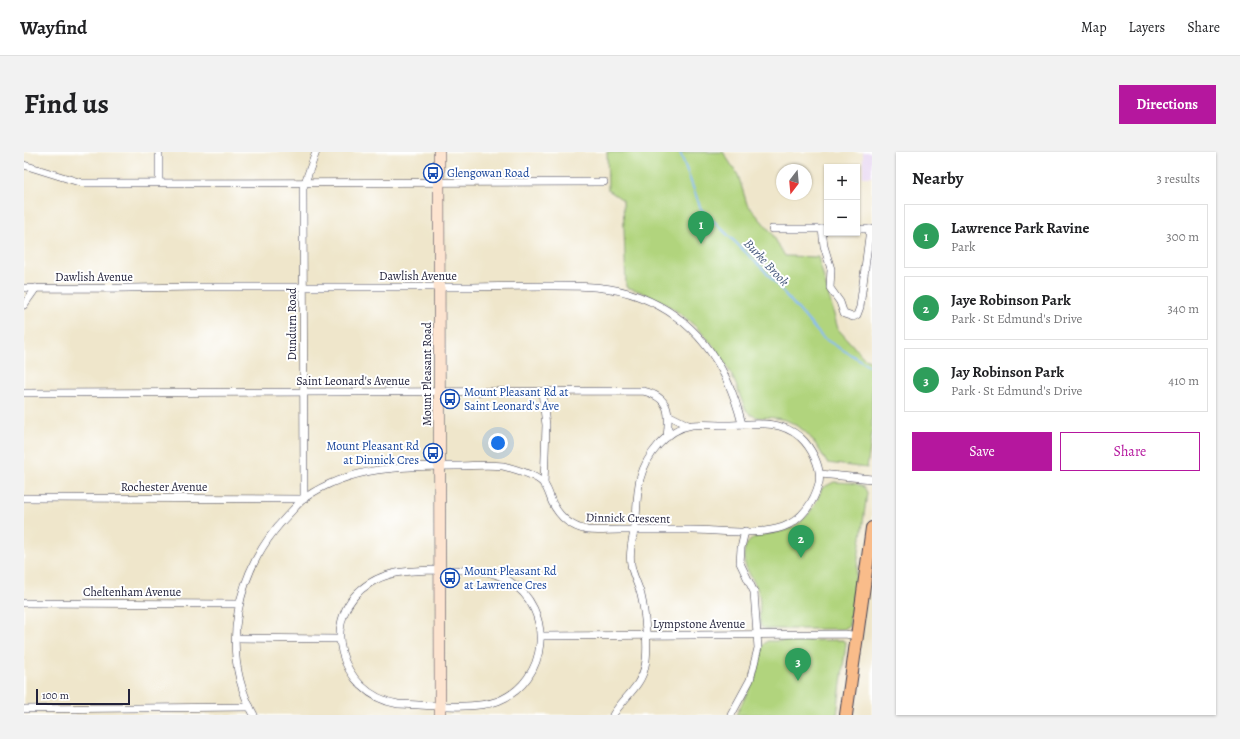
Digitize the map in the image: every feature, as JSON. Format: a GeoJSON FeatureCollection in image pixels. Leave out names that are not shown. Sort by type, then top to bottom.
{"type":"FeatureCollection","features":[{"type":"Feature","properties":{"kind":"main road","name":"Mount Pleasant Road"},"geometry":{"type":"LineString","coordinates":[[439,152],[441,570],[440,710]]}},
{"type":"Feature","properties":{"kind":"main road"},"geometry":{"type":"LineString","coordinates":[[846,715],[858,636],[867,598],[872,528]]}},
{"type":"Feature","properties":{"kind":"street"},"geometry":{"type":"LineString","coordinates":[[159,152],[159,181]]}},
{"type":"Feature","properties":{"kind":"street","name":"Dundurn Road"},"geometry":{"type":"LineString","coordinates":[[304,499],[304,182],[316,152]]}},
{"type":"Feature","properties":{"kind":"street"},"geometry":{"type":"LineString","coordinates":[[24,164],[82,182],[604,182]]}},
{"type":"Feature","properties":{"kind":"street"},"geometry":{"type":"LineString","coordinates":[[772,229],[824,229]]}},
{"type":"Feature","properties":{"kind":"street"},"geometry":{"type":"LineString","coordinates":[[824,236],[824,246],[832,269],[830,288],[840,302],[844,314],[852,317],[857,315],[860,306],[871,229],[860,229]]}},
{"type":"Feature","properties":{"kind":"street"},"geometry":{"type":"LineString","coordinates":[[24,281],[30,288],[24,305]]}},
{"type":"Feature","properties":{"kind":"street","name":"Dawlish Avenue"},"geometry":{"type":"LineString","coordinates":[[30,288],[588,286],[629,294],[651,302],[680,320],[709,349],[730,384],[742,424]]}},
{"type":"Feature","properties":{"kind":"street","name":"Saint Leonard's Avenue"},"geometry":{"type":"LineString","coordinates":[[24,392],[643,391],[650,392],[660,399],[670,416]]}},
{"type":"Feature","properties":{"kind":"street"},"geometry":{"type":"LineString","coordinates":[[254,715],[250,708],[237,663],[236,638],[239,604],[250,569],[263,546],[277,527],[304,499],[333,483],[365,472],[391,467],[505,467],[529,475],[544,484],[546,421],[542,392]]}},
{"type":"Feature","properties":{"kind":"street"},"geometry":{"type":"LineString","coordinates":[[667,437],[670,416],[688,426]]}},
{"type":"Feature","properties":{"kind":"street"},"geometry":{"type":"LineString","coordinates":[[613,715],[641,678],[646,662],[643,605],[630,562],[630,551],[635,530],[638,492],[642,473],[649,458],[667,437],[688,426],[772,424],[793,432],[810,449],[820,474],[872,479]]}},
{"type":"Feature","properties":{"kind":"street","name":"Dinnick Crescent"},"geometry":{"type":"LineString","coordinates":[[544,484],[557,510],[568,522],[576,527],[593,530],[745,531],[776,529],[791,523],[798,518],[812,500],[820,474]]}},
{"type":"Feature","properties":{"kind":"street","name":"Rochester Avenue"},"geometry":{"type":"LineString","coordinates":[[24,498],[304,499]]}},
{"type":"Feature","properties":{"kind":"street"},"geometry":{"type":"LineString","coordinates":[[731,715],[750,680],[755,667],[758,648],[754,592],[740,562],[741,548],[745,531]]}},
{"type":"Feature","properties":{"kind":"street"},"geometry":{"type":"LineString","coordinates":[[441,570],[484,571],[508,580],[523,592],[532,605],[538,620],[541,636],[539,652],[534,668],[526,680],[509,695],[487,703],[440,710],[398,704],[373,696],[357,683],[352,676],[344,660],[339,639],[343,619],[352,600],[369,584],[391,574],[407,571],[441,570]]}},
{"type":"Feature","properties":{"kind":"street","name":"Cheltenham Avenue"},"geometry":{"type":"LineString","coordinates":[[24,603],[239,604]]}},
{"type":"Feature","properties":{"kind":"street","name":"Lympstone Avenue"},"geometry":{"type":"LineString","coordinates":[[541,636],[845,634],[858,636]]}},
{"type":"Feature","properties":{"kind":"street"},"geometry":{"type":"LineString","coordinates":[[236,638],[339,639]]}},
{"type":"Feature","properties":{"kind":"street"},"geometry":{"type":"LineString","coordinates":[[24,709],[250,708]]}},
{"type":"Feature","properties":{"kind":"shaded area"},"geometry":{"type":"Polygon","coordinates":[[[863,152],[872,152],[872,177],[863,177],[863,152]]]}},
{"type":"Feature","properties":{"kind":"green space"},"geometry":{"type":"Polygon","coordinates":[[[607,152],[723,152],[738,175],[747,204],[771,232],[785,256],[818,257],[838,329],[863,357],[872,361],[872,434],[867,468],[827,463],[818,447],[807,433],[793,423],[784,420],[756,417],[749,413],[744,406],[734,380],[724,361],[702,333],[674,309],[659,300],[626,287],[623,200],[608,190],[607,152]]]}},
{"type":"Feature","properties":{"kind":"green space"},"geometry":{"type":"Polygon","coordinates":[[[834,482],[862,486],[867,493],[849,626],[844,629],[767,629],[761,627],[759,594],[744,560],[745,550],[748,543],[753,538],[786,530],[799,523],[808,515],[822,488],[834,482]]]}},
{"type":"Feature","properties":{"kind":"green space"},"geometry":{"type":"Polygon","coordinates":[[[843,640],[846,644],[837,715],[736,715],[756,676],[763,645],[767,641],[843,640]]]}},
{"type":"Feature","properties":{"kind":"waterway","name":"Burke Brook"},"geometry":{"type":"LineString","coordinates":[[680,152],[701,209],[764,270],[823,338],[868,365]]}},
{"type":"Feature","properties":{"kind":"place","name":"Glengowan Road"},"geometry":{"type":"Point","coordinates":[433,173]}},
{"type":"Feature","properties":{"kind":"place","name":"Lawrence Park Ravine"},"geometry":{"type":"Point","coordinates":[701,244]}},
{"type":"Feature","properties":{"kind":"place","name":"Mount Pleasant Rd at Saint Leonard's Ave"},"geometry":{"type":"Point","coordinates":[450,399]}},
{"type":"Feature","properties":{"kind":"place","name":"Mount Pleasant Rd at Dinnick Cres"},"geometry":{"type":"Point","coordinates":[433,453]}},
{"type":"Feature","properties":{"kind":"place","name":"Jaye Robinson Park"},"geometry":{"type":"Point","coordinates":[801,558]}},
{"type":"Feature","properties":{"kind":"place","name":"Mount Pleasant Rd at Lawrence Cres"},"geometry":{"type":"Point","coordinates":[450,578]}},
{"type":"Feature","properties":{"kind":"place","name":"Jay Robinson Park"},"geometry":{"type":"Point","coordinates":[798,681]}}]}
